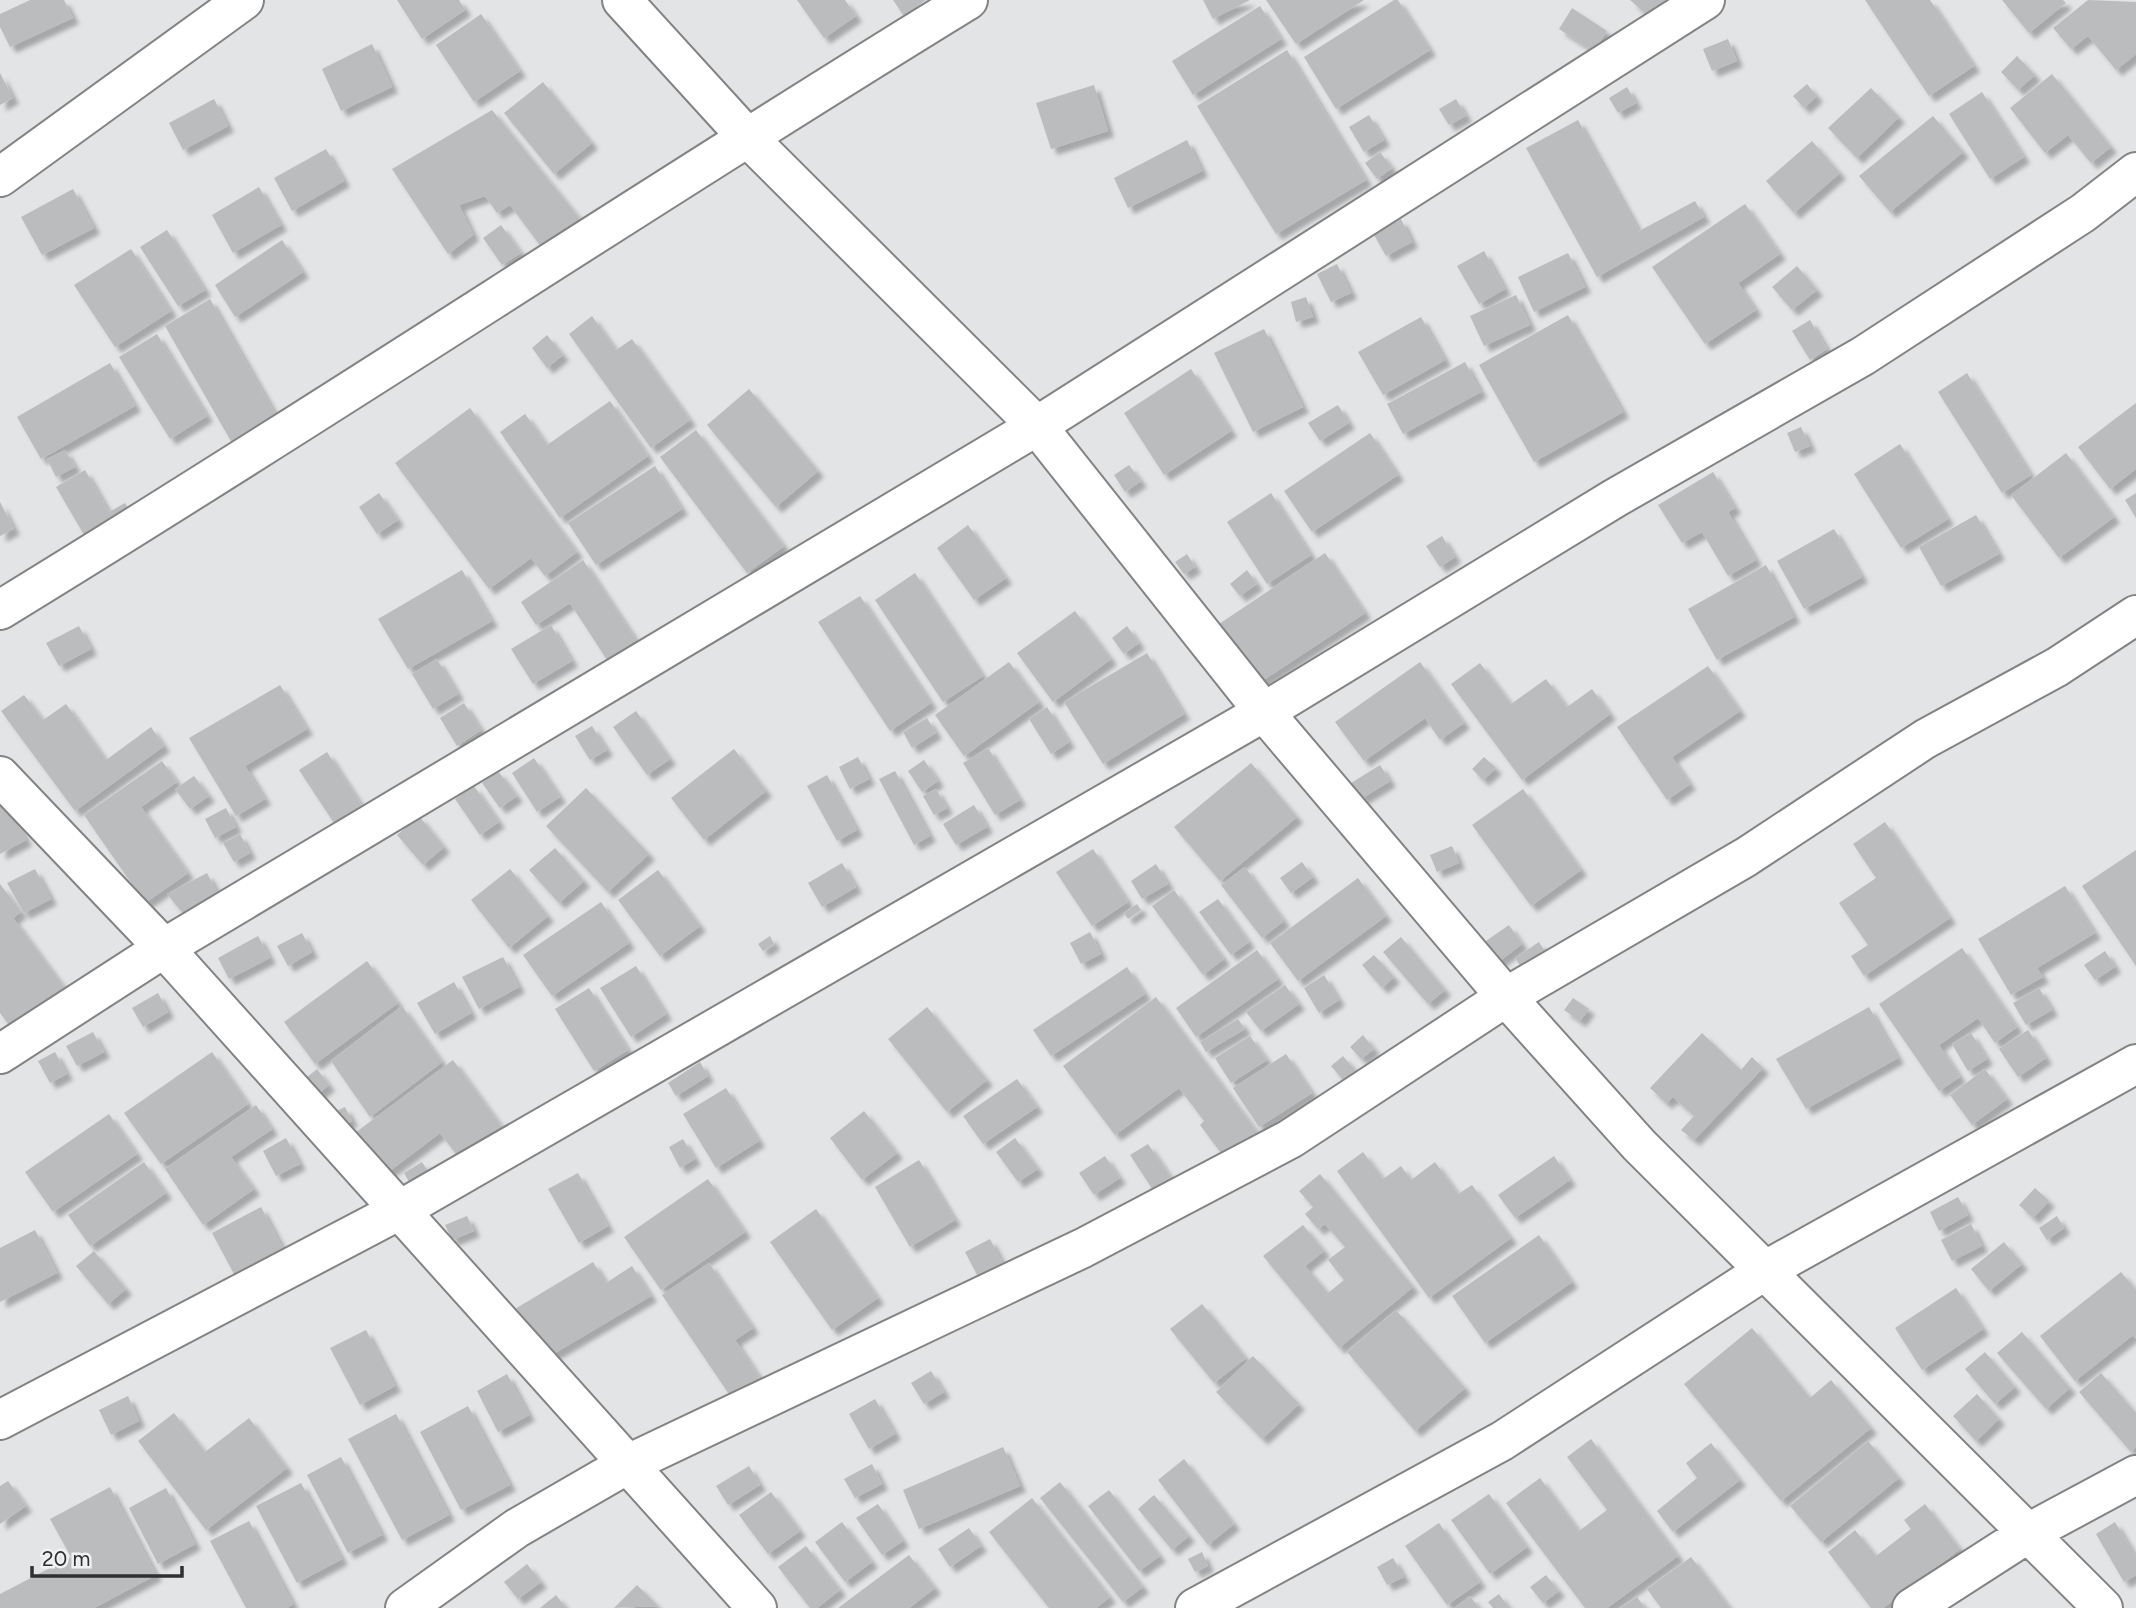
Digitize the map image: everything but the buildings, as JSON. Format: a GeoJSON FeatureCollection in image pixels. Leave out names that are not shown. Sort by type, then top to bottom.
{"type":"FeatureCollection","features":[{"type":"Feature","properties":{"kind":"street"},"geometry":{"type":"LineString","coordinates":[[0,177],[244,0]]}},
{"type":"Feature","properties":{"kind":"street"},"geometry":{"type":"LineString","coordinates":[[622,0],[746,136],[1037,426],[1264,712],[1506,997],[1639,1145],[2030,1532],[2103,1608]]}},
{"type":"Feature","properties":{"kind":"street"},"geometry":{"type":"LineString","coordinates":[[0,610],[236,466],[746,136],[968,0]]}},
{"type":"Feature","properties":{"kind":"street"},"geometry":{"type":"LineString","coordinates":[[0,1054],[164,948],[1037,426],[1705,0]]}},
{"type":"Feature","properties":{"kind":"street"},"geometry":{"type":"LineString","coordinates":[[0,1420],[400,1210],[1264,712],[1615,498],[1863,356],[2083,213],[2136,172]]}},
{"type":"Feature","properties":{"kind":"street"},"geometry":{"type":"LineString","coordinates":[[405,1608],[517,1528],[626,1465],[1083,1248],[1266,1152],[1506,997],[1746,857],[1925,739],[2057,667],[2136,615]]}},
{"type":"Feature","properties":{"kind":"street"},"geometry":{"type":"LineString","coordinates":[[0,776],[164,948],[757,1608]]}},
{"type":"Feature","properties":{"kind":"street"},"geometry":{"type":"LineString","coordinates":[[1195,1608],[1502,1441],[1764,1271],[2136,1064]]}},
{"type":"Feature","properties":{"kind":"street"},"geometry":{"type":"LineString","coordinates":[[1912,1608],[2030,1532],[2136,1475]]}}]}
